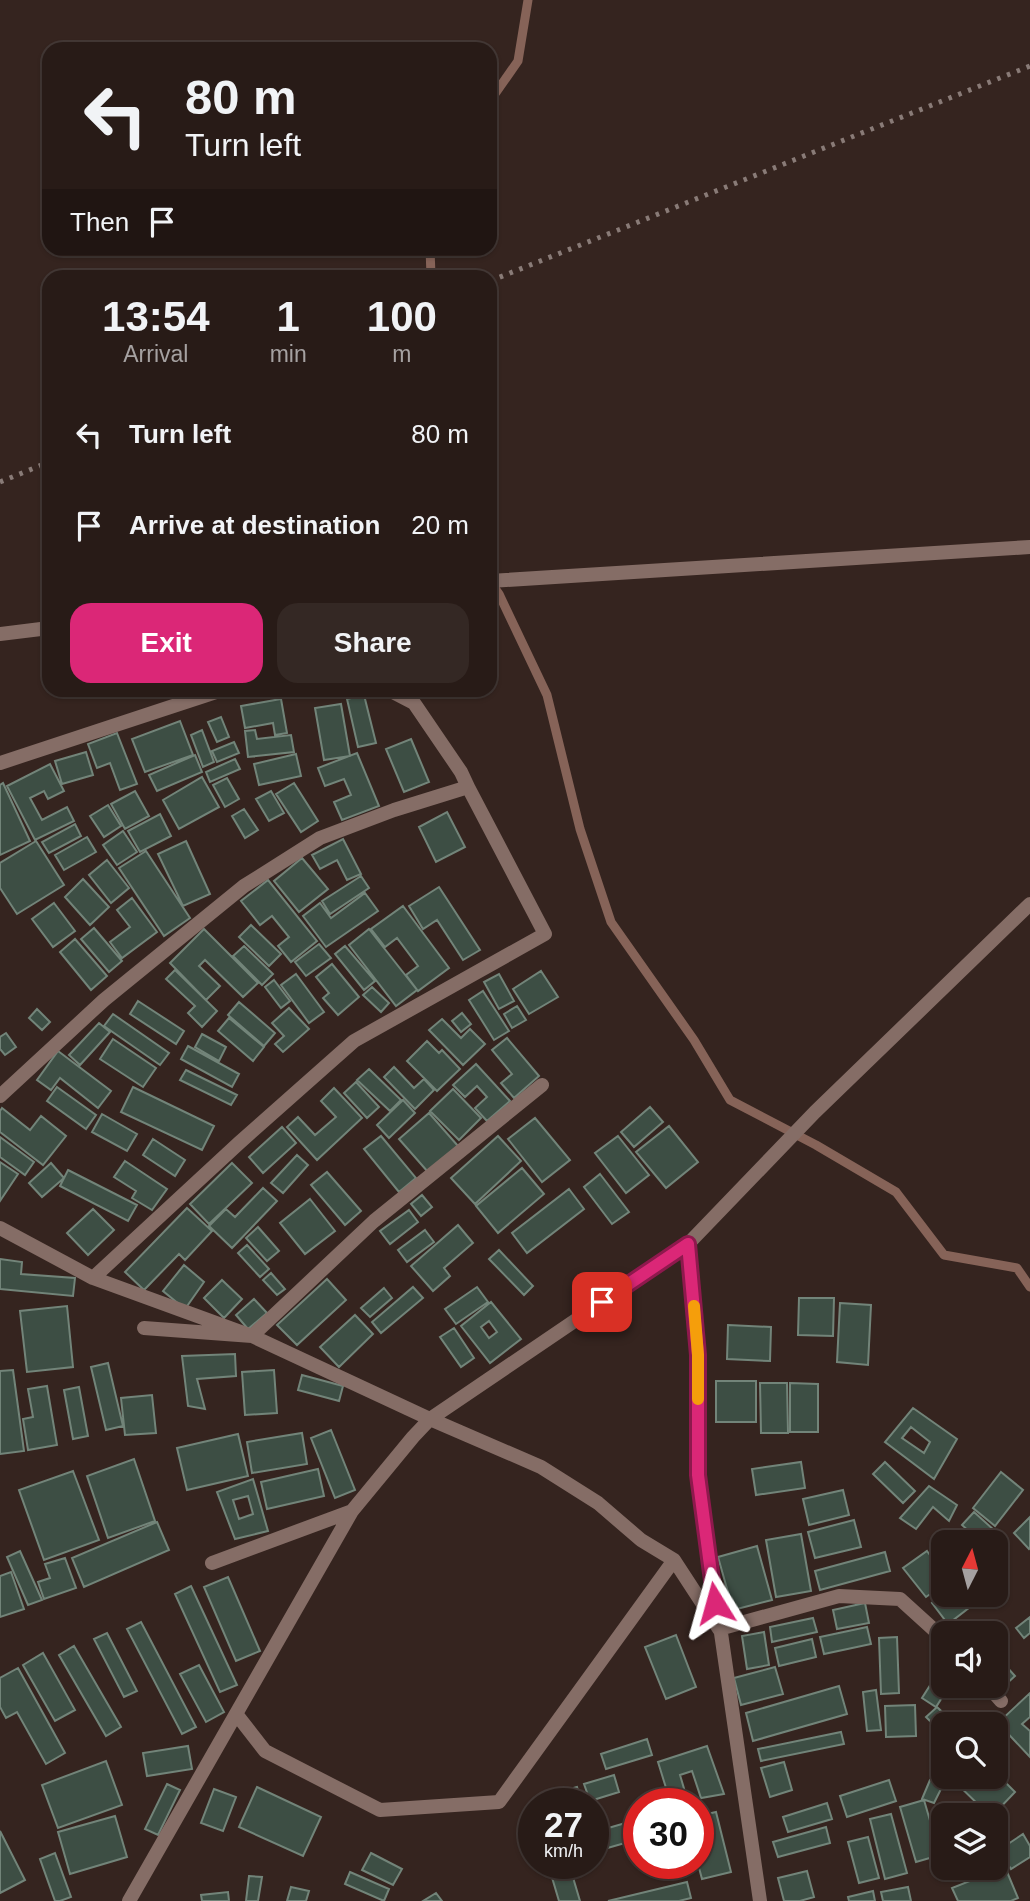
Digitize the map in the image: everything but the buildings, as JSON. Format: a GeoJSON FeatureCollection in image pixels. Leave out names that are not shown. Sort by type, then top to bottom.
{"type":"FeatureCollection","features":[{"type":"Feature","properties":{"kind":"street"},"geometry":{"type":"LineString","coordinates":[[497,580],[1030,547]]}},
{"type":"Feature","properties":{"kind":"street"},"geometry":{"type":"LineString","coordinates":[[0,634],[42,629]]}},
{"type":"Feature","properties":{"kind":"street"},"geometry":{"type":"LineString","coordinates":[[0,763],[201,697]]}},
{"type":"Feature","properties":{"kind":"street"},"geometry":{"type":"LineString","coordinates":[[93,1278],[354,1041],[545,934],[461,772],[414,704],[401,697]]}},
{"type":"Feature","properties":{"kind":"street"},"geometry":{"type":"LineString","coordinates":[[0,1096],[104,1000],[244,886],[320,838],[394,810],[468,787]]}},
{"type":"Feature","properties":{"kind":"street"},"geometry":{"type":"LineString","coordinates":[[129,1901],[352,1511],[413,1437],[430,1419],[688,1244],[815,1112],[1030,904]]}},
{"type":"Feature","properties":{"kind":"street"},"geometry":{"type":"LineString","coordinates":[[144,1328],[252,1336],[374,1221],[542,1086]]}},
{"type":"Feature","properties":{"kind":"street"},"geometry":{"type":"LineString","coordinates":[[0,1228],[93,1278],[252,1336],[430,1419],[541,1467],[598,1503],[641,1540],[674,1560],[719,1629]]}},
{"type":"Feature","properties":{"kind":"street"},"geometry":{"type":"LineString","coordinates":[[688,1244],[698,1355],[698,1475],[760,1901]]}},
{"type":"Feature","properties":{"kind":"street"},"geometry":{"type":"LineString","coordinates":[[212,1563],[352,1511]]}},
{"type":"Feature","properties":{"kind":"street"},"geometry":{"type":"LineString","coordinates":[[237,1715],[265,1751],[380,1810],[499,1802],[528,1758],[674,1560]]}},
{"type":"Feature","properties":{"kind":"street"},"geometry":{"type":"LineString","coordinates":[[719,1629],[839,1596],[900,1599],[931,1627]]}},
{"type":"Feature","properties":{"kind":"waterway"},"geometry":{"type":"LineString","coordinates":[[497,91],[518,61],[528,0]]}},
{"type":"Feature","properties":{"kind":"waterway"},"geometry":{"type":"LineString","coordinates":[[430,256],[431,270]]}},
{"type":"Feature","properties":{"kind":"waterway"},"geometry":{"type":"LineString","coordinates":[[497,591],[547,695],[580,829],[611,922],[694,1040],[730,1100],[816,1145],[896,1192],[944,1255],[1017,1268],[1030,1287]]}},
{"type":"Feature","properties":{"kind":"railway"},"geometry":{"type":"LineString","coordinates":[[497,278],[1030,66]]}},
{"type":"Feature","properties":{"kind":"railway"},"geometry":{"type":"LineString","coordinates":[[0,482],[42,465]]}},
{"type":"Feature","properties":{"kind":"slow traffic"},"geometry":{"type":"LineString","coordinates":[[694,1306],[698,1399]]}},
{"type":"Feature","properties":{"kind":"route"},"geometry":{"type":"LineString","coordinates":[[602,1302],[688,1244],[698,1355],[698,1475],[715,1603]]}}]}
